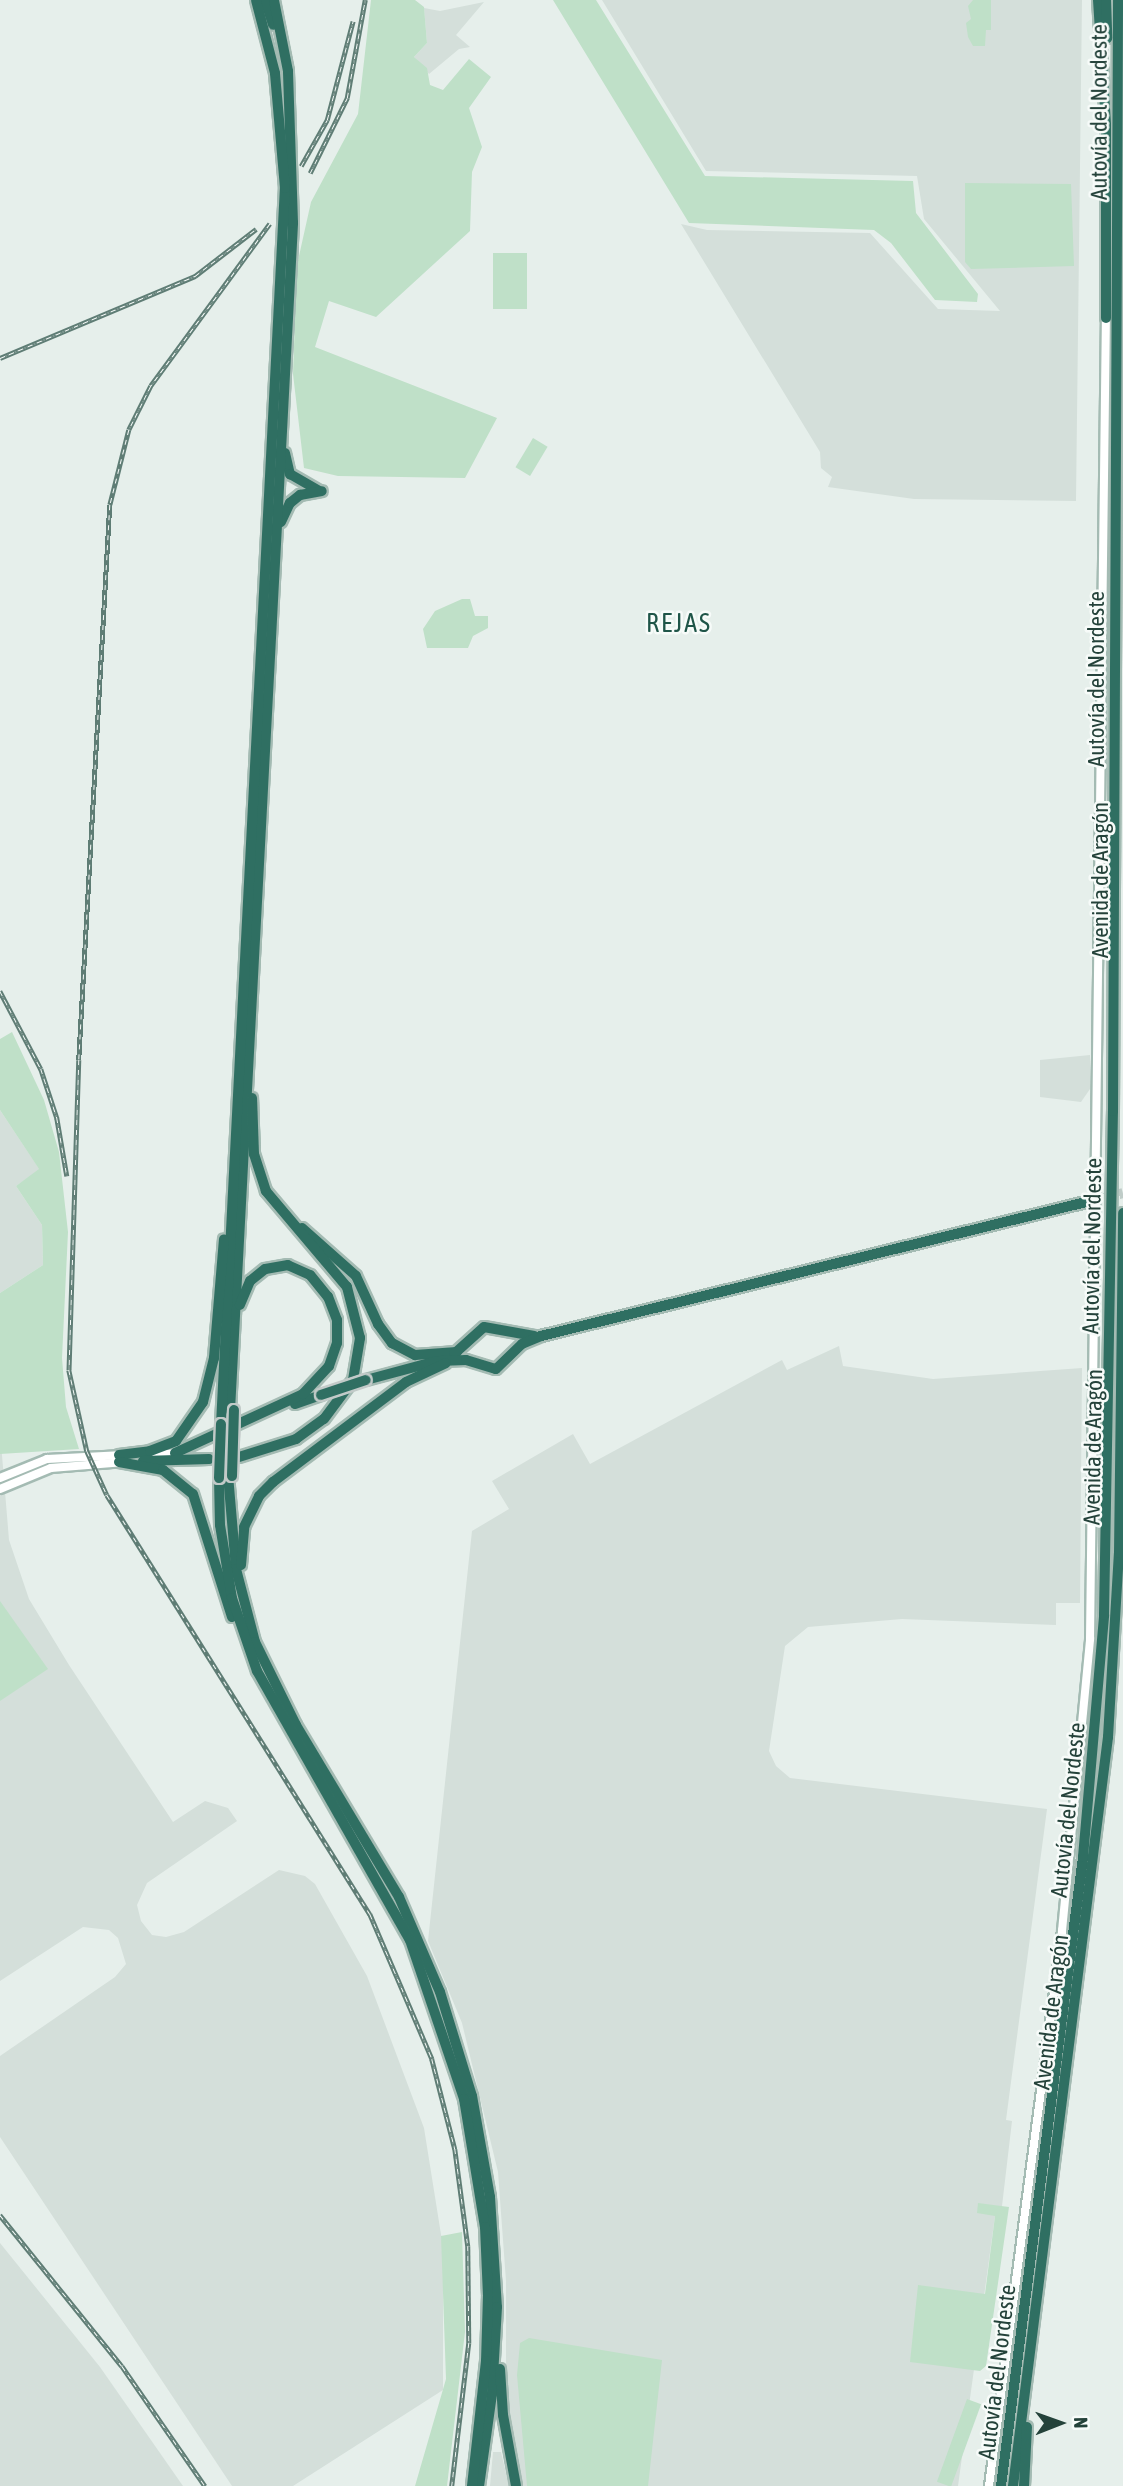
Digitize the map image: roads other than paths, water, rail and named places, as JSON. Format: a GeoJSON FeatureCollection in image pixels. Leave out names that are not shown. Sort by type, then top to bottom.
{"type":"FeatureCollection","features":[{"type":"Feature","properties":{"kind":"highway"},"geometry":{"type":"LineString","coordinates":[[256,0],[275,74],[285,188],[220,1424],[241,1596],[266,1667],[296,1725],[383,1868],[430,1965],[464,2067],[490,2197],[499,2260],[503,2415],[516,2486]]}},
{"type":"Feature","properties":{"kind":"highway"},"geometry":{"type":"LineString","coordinates":[[265,0],[292,114]]}},
{"type":"Feature","properties":{"kind":"highway"},"geometry":{"type":"LineString","coordinates":[[232,1410],[293,223],[292,114],[274,0]]}},
{"type":"Feature","properties":{"kind":"highway"},"geometry":{"type":"LineString","coordinates":[[1098,0],[1106,125],[1106,318]]}},
{"type":"Feature","properties":{"kind":"highway"},"geometry":{"type":"LineString","coordinates":[[1105,0],[1106,318]]}},
{"type":"Feature","properties":{"kind":"highway","name":"Autovía del Nordeste"},"geometry":{"type":"LineString","coordinates":[[1001,2486],[1083,1857],[1104,1615],[1113,1111],[1118,0]]}},
{"type":"Feature","properties":{"kind":"highway"},"geometry":{"type":"LineString","coordinates":[[273,602],[284,512],[300,495],[322,491],[298,482],[285,463],[283,405]]}},
{"type":"Feature","properties":{"kind":"highway"},"geometry":{"type":"LineString","coordinates":[[239,1457],[296,1439],[324,1419],[345,1394],[358,1363],[359,1325],[346,1287],[273,1202],[254,1154],[252,992]]}},
{"type":"Feature","properties":{"kind":"highway"},"geometry":{"type":"LineString","coordinates":[[119,1459],[176,1441],[203,1402],[214,1358],[236,1117]]}},
{"type":"Feature","properties":{"kind":"highway"},"geometry":{"type":"LineString","coordinates":[[273,1202],[349,1268],[392,1343],[415,1355],[458,1356],[496,1369],[512,1353],[541,1336],[1086,1202]]}},
{"type":"Feature","properties":{"kind":"highway","name":"Autovía del Nordeste"},"geometry":{"type":"LineString","coordinates":[[1013,2486],[1108,1737],[1118,1553],[1123,1213]]}},
{"type":"Feature","properties":{"kind":"highway"},"geometry":{"type":"LineString","coordinates":[[175,1453],[240,1424],[315,1385],[334,1354],[338,1332],[333,1308],[322,1288],[302,1270],[288,1265],[265,1269],[244,1290],[232,1410],[226,1477],[220,1525],[232,1598],[271,1700]]}},
{"type":"Feature","properties":{"kind":"highway"},"geometry":{"type":"LineString","coordinates":[[266,1667],[241,1569],[244,1527],[255,1502],[273,1482],[381,1399],[431,1368],[458,1356],[484,1327],[507,1333],[541,1336]]}},
{"type":"Feature","properties":{"kind":"highway"},"geometry":{"type":"LineString","coordinates":[[507,1333],[512,1353]]}},
{"type":"Feature","properties":{"kind":"highway"},"geometry":{"type":"LineString","coordinates":[[470,1342],[474,1362]]}},
{"type":"Feature","properties":{"kind":"highway"},"geometry":{"type":"LineString","coordinates":[[240,1424],[366,1380],[458,1356]]}},
{"type":"Feature","properties":{"kind":"highway"},"geometry":{"type":"LineString","coordinates":[[119,1459],[163,1470],[193,1494],[235,1626],[271,1700],[390,1901],[428,1986],[456,2069],[485,2227],[486,2361],[469,2486]]}},
{"type":"Feature","properties":{"kind":"highway"},"geometry":{"type":"LineString","coordinates":[[143,1461],[209,1459]]}},
{"type":"Feature","properties":{"kind":"highway"},"geometry":{"type":"LineString","coordinates":[[479,2486],[496,2340],[490,2197]]}},
{"type":"Feature","properties":{"kind":"highway"},"geometry":{"type":"LineString","coordinates":[[1024,2486],[1036,2309]]}},
{"type":"Feature","properties":{"kind":"street","name":"Avenida de Aragón"},"geometry":{"type":"LineString","coordinates":[[989,2486],[1062,1931],[1090,1639],[1106,318]]}},
{"type":"Feature","properties":{"kind":"street"},"geometry":{"type":"LineString","coordinates":[[0,1489],[51,1468],[175,1453]]}},
{"type":"Feature","properties":{"kind":"street"},"geometry":{"type":"LineString","coordinates":[[0,1478],[47,1459],[143,1461],[175,1453]]}},
{"type":"Feature","properties":{"kind":"tunnel"},"geometry":{"type":"LineString","coordinates":[[1090,1202],[1123,1193]]}},
{"type":"Feature","properties":{"kind":"railway"},"geometry":{"type":"LineString","coordinates":[[310,173],[347,98],[365,0]]}},
{"type":"Feature","properties":{"kind":"railway"},"geometry":{"type":"LineString","coordinates":[[301,166],[327,120],[353,21]]}},
{"type":"Feature","properties":{"kind":"railway"},"geometry":{"type":"LineString","coordinates":[[270,224],[151,386],[129,430],[110,505],[79,1060],[69,1370],[87,1451],[107,1495],[370,1914],[432,2059],[455,2149],[468,2246],[469,2343],[452,2486]]}},
{"type":"Feature","properties":{"kind":"railway"},"geometry":{"type":"LineString","coordinates":[[0,358],[195,276],[256,229]]}},
{"type":"Feature","properties":{"kind":"railway"},"geometry":{"type":"LineString","coordinates":[[0,991],[41,1069],[57,1118],[67,1176]]}},
{"type":"Feature","properties":{"kind":"railway"},"geometry":{"type":"LineString","coordinates":[[0,2215],[122,2366],[205,2486]]}},
{"type":"Feature","properties":{"kind":"district","name":"REJAS"},"geometry":{"type":"Point","coordinates":[679,624]}}]}
